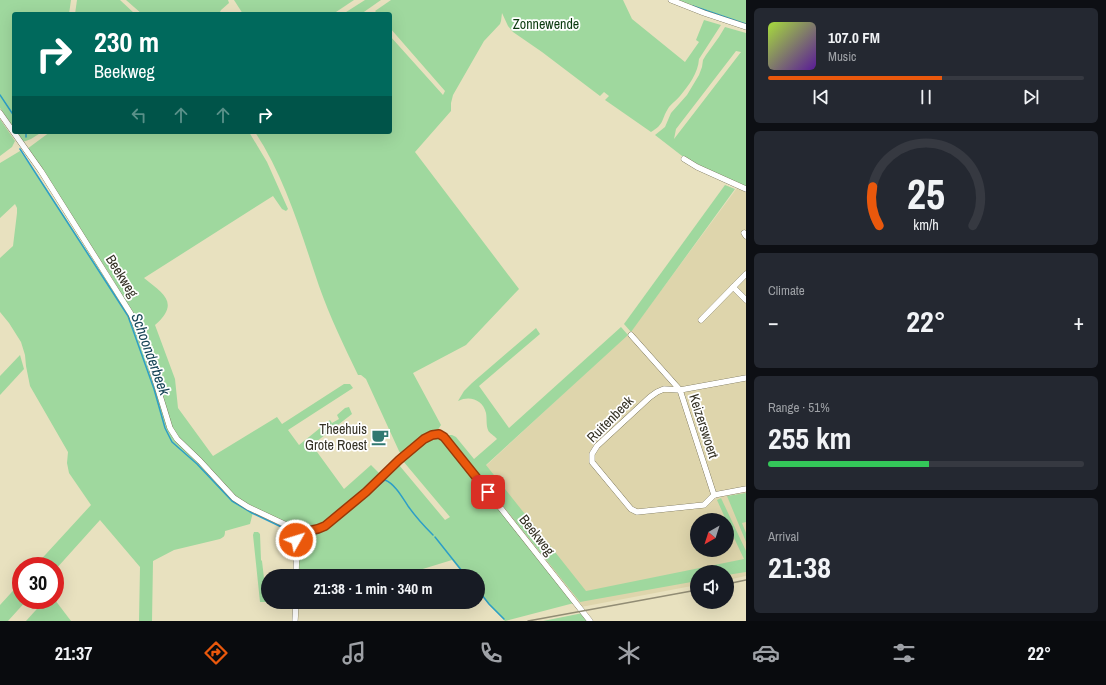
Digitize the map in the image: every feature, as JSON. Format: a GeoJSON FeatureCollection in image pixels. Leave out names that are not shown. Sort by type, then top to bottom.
{"type":"FeatureCollection","features":[{"type":"Feature","properties":{"kind":"street"},"geometry":{"type":"LineString","coordinates":[[671,0],[746,27]]}},
{"type":"Feature","properties":{"kind":"street","name":"Beekweg"},"geometry":{"type":"LineString","coordinates":[[0,113],[12,130]]}},
{"type":"Feature","properties":{"kind":"street","name":"Beekweg"},"geometry":{"type":"LineString","coordinates":[[15,134],[41,171],[131,314],[146,350],[170,428],[176,439],[200,461],[234,498],[248,507],[297,530],[310,531],[318,529],[325,526],[366,492],[399,460],[424,439],[432,435],[439,434],[450,444],[590,621]]}},
{"type":"Feature","properties":{"kind":"street"},"geometry":{"type":"LineString","coordinates":[[684,159],[697,167],[746,189]]}},
{"type":"Feature","properties":{"kind":"street"},"geometry":{"type":"LineString","coordinates":[[701,320],[746,274]]}},
{"type":"Feature","properties":{"kind":"street"},"geometry":{"type":"LineString","coordinates":[[733,287],[746,300]]}},
{"type":"Feature","properties":{"kind":"street","name":"Keizerswoert"},"geometry":{"type":"LineString","coordinates":[[631,334],[680,390],[714,495]]}},
{"type":"Feature","properties":{"kind":"street"},"geometry":{"type":"LineString","coordinates":[[680,390],[746,378]]}},
{"type":"Feature","properties":{"kind":"street","name":"Ruitenbeek"},"geometry":{"type":"LineString","coordinates":[[680,390],[664,389],[650,397],[597,446],[592,454],[592,462],[631,510],[637,512],[704,505],[714,495]]}},
{"type":"Feature","properties":{"kind":"street"},"geometry":{"type":"LineString","coordinates":[[714,495],[746,489]]}},
{"type":"Feature","properties":{"kind":"street"},"geometry":{"type":"LineString","coordinates":[[296,569],[297,530]]}},
{"type":"Feature","properties":{"kind":"street"},"geometry":{"type":"LineString","coordinates":[[295,621],[296,609]]}},
{"type":"Feature","properties":{"kind":"shaded area"},"geometry":{"type":"Polygon","coordinates":[[[737,188],[746,192],[746,576],[734,579],[734,565],[690,565],[690,586],[581,607],[476,475],[631,331],[737,188]]]}},
{"type":"Feature","properties":{"kind":"green space"},"geometry":{"type":"Polygon","coordinates":[[[0,0],[71,0],[69,12],[12,12],[12,125],[0,108],[0,0]]]}},
{"type":"Feature","properties":{"kind":"green space"},"geometry":{"type":"Polygon","coordinates":[[[77,0],[120,0],[133,12],[75,12],[77,0]]]}},
{"type":"Feature","properties":{"kind":"green space"},"geometry":{"type":"Polygon","coordinates":[[[126,0],[228,0],[229,3],[220,12],[140,12],[126,0]]]}},
{"type":"Feature","properties":{"kind":"green space"},"geometry":{"type":"Polygon","coordinates":[[[234,0],[354,0],[336,12],[242,12],[234,0]]]}},
{"type":"Feature","properties":{"kind":"green space"},"geometry":{"type":"Polygon","coordinates":[[[365,0],[381,0],[364,12],[346,12],[365,0]]]}},
{"type":"Feature","properties":{"kind":"green space","name":"Zonnewende"},"geometry":{"type":"Polygon","coordinates":[[[391,0],[623,0],[632,19],[685,62],[699,42],[696,40],[704,20],[721,25],[699,59],[697,69],[690,83],[669,107],[661,124],[651,132],[605,100],[609,96],[604,92],[600,96],[513,32],[508,26],[502,13],[500,24],[484,41],[453,95],[451,111],[415,152],[519,289],[466,345],[413,373],[441,425],[437,431],[428,433],[421,437],[401,454],[366,379],[361,375],[358,375],[337,331],[323,298],[299,226],[284,187],[276,168],[256,134],[392,134],[392,38],[443,95],[445,91],[392,30],[392,12],[375,11],[391,0]]]}},
{"type":"Feature","properties":{"kind":"green space"},"geometry":{"type":"Polygon","coordinates":[[[675,0],[746,0],[746,25],[731,20],[675,0]]]}},
{"type":"Feature","properties":{"kind":"green space"},"geometry":{"type":"Polygon","coordinates":[[[725,27],[746,33],[746,187],[686,159],[655,135],[665,127],[671,113],[687,95],[699,75],[703,60],[725,27]],[[736,51],[676,129],[674,139],[741,52],[736,51]]]}},
{"type":"Feature","properties":{"kind":"green space"},"geometry":{"type":"Polygon","coordinates":[[[0,119],[15,141],[12,147],[0,156],[0,119]]]}},
{"type":"Feature","properties":{"kind":"green space"},"geometry":{"type":"Polygon","coordinates":[[[18,134],[39,134],[31,139],[23,142],[18,134]]]}},
{"type":"Feature","properties":{"kind":"green space"},"geometry":{"type":"Polygon","coordinates":[[[47,134],[250,134],[267,162],[288,209],[286,211],[282,209],[273,196],[144,278],[163,294],[168,305],[167,311],[155,325],[175,379],[178,408],[213,456],[277,417],[282,424],[344,384],[350,384],[353,388],[288,430],[299,445],[330,420],[332,423],[339,419],[337,415],[345,408],[349,407],[352,414],[312,445],[344,489],[371,465],[380,474],[338,514],[320,526],[312,528],[293,526],[240,501],[187,448],[171,427],[148,350],[135,317],[109,273],[27,149],[47,134]]]}},
{"type":"Feature","properties":{"kind":"green space"},"geometry":{"type":"Polygon","coordinates":[[[20,151],[125,307],[139,338],[168,428],[175,440],[253,512],[250,524],[225,531],[224,536],[220,539],[174,550],[153,561],[152,621],[139,621],[140,567],[100,520],[64,560],[64,557],[43,557],[91,505],[69,473],[67,463],[68,452],[30,386],[25,355],[21,342],[0,312],[0,258],[13,246],[17,208],[15,204],[0,218],[0,163],[20,151]]]}},
{"type":"Feature","properties":{"kind":"green space"},"geometry":{"type":"Polygon","coordinates":[[[725,185],[735,189],[631,332],[624,324],[725,185]]]}},
{"type":"Feature","properties":{"kind":"green space"},"geometry":{"type":"Polygon","coordinates":[[[621,327],[628,335],[486,465],[586,591],[690,570],[690,582],[580,602],[446,435],[456,437],[474,459],[497,439],[488,430],[486,413],[479,402],[471,399],[463,399],[458,401],[464,391],[472,383],[536,328],[540,334],[479,386],[509,428],[621,327]]]}},
{"type":"Feature","properties":{"kind":"green space"},"geometry":{"type":"Polygon","coordinates":[[[20,355],[24,369],[0,395],[0,376],[20,355]]]}},
{"type":"Feature","properties":{"kind":"green space"},"geometry":{"type":"Polygon","coordinates":[[[440,439],[444,441],[574,603],[505,621],[485,600],[485,569],[459,569],[452,560],[423,569],[299,569],[300,534],[307,535],[325,531],[357,505],[399,465],[445,520],[450,517],[403,461],[414,450],[431,440],[440,439]]]}},
{"type":"Feature","properties":{"kind":"green space"},"geometry":{"type":"Polygon","coordinates":[[[746,493],[746,522],[742,523],[746,533],[746,542],[727,496],[746,493]]]}},
{"type":"Feature","properties":{"kind":"green space"},"geometry":{"type":"Polygon","coordinates":[[[721,498],[728,513],[723,513],[717,500],[721,498]]]}},
{"type":"Feature","properties":{"kind":"green space"},"geometry":{"type":"Polygon","coordinates":[[[734,526],[746,551],[746,572],[734,574],[734,565],[714,565],[744,559],[734,538],[734,526]]]}},
{"type":"Feature","properties":{"kind":"green space"},"geometry":{"type":"Polygon","coordinates":[[[254,532],[258,532],[260,534],[263,569],[261,569],[261,602],[260,602],[253,535],[254,532]]]}},
{"type":"Feature","properties":{"kind":"green space"},"geometry":{"type":"Polygon","coordinates":[[[12,592],[12,609],[19,609],[8,621],[0,621],[0,605],[12,592]]]}},
{"type":"Feature","properties":{"kind":"green space"},"geometry":{"type":"Polygon","coordinates":[[[37,609],[62,609],[71,621],[26,621],[37,609]]]}},
{"type":"Feature","properties":{"kind":"green space"},"geometry":{"type":"Polygon","coordinates":[[[583,613],[589,621],[543,621],[583,613]]]}},
{"type":"Feature","properties":{"kind":"waterway"},"geometry":{"type":"LineString","coordinates":[[693,6],[746,24]]}},
{"type":"Feature","properties":{"kind":"waterway","name":"Schoonderbeek"},"geometry":{"type":"LineString","coordinates":[[0,95],[12,113]]}},
{"type":"Feature","properties":{"kind":"waterway","name":"Schoonderbeek"},"geometry":{"type":"LineString","coordinates":[[20,149],[128,316],[154,389],[165,428],[172,442],[197,464],[232,501],[252,513],[292,532]]}},
{"type":"Feature","properties":{"kind":"waterway","name":"Schoonderbeek"},"geometry":{"type":"LineString","coordinates":[[343,515],[385,480],[395,488],[423,525],[433,535]]}},
{"type":"Feature","properties":{"kind":"waterway","name":"Schoonderbeek"},"geometry":{"type":"LineString","coordinates":[[300,534],[307,535],[319,533],[326,529]]}},
{"type":"Feature","properties":{"kind":"waterway","name":"Schoonderbeek"},"geometry":{"type":"LineString","coordinates":[[435,537],[460,569]]}},
{"type":"Feature","properties":{"kind":"waterway","name":"Schoonderbeek"},"geometry":{"type":"LineString","coordinates":[[485,599],[504,619]]}},
{"type":"Feature","properties":{"kind":"railway"},"geometry":{"type":"LineString","coordinates":[[734,583],[746,580]]}},
{"type":"Feature","properties":{"kind":"railway"},"geometry":{"type":"LineString","coordinates":[[528,621],[690,591]]}},
{"type":"Feature","properties":{"kind":"place","name":"Theehuis Grote Roest"},"geometry":{"type":"Point","coordinates":[380,437]}},
{"type":"Feature","properties":{"kind":"route"},"geometry":{"type":"LineString","coordinates":[[296,540],[297,530],[310,531],[325,526],[366,492],[399,460],[424,439],[432,435],[439,434],[444,437],[488,492]]}}]}
